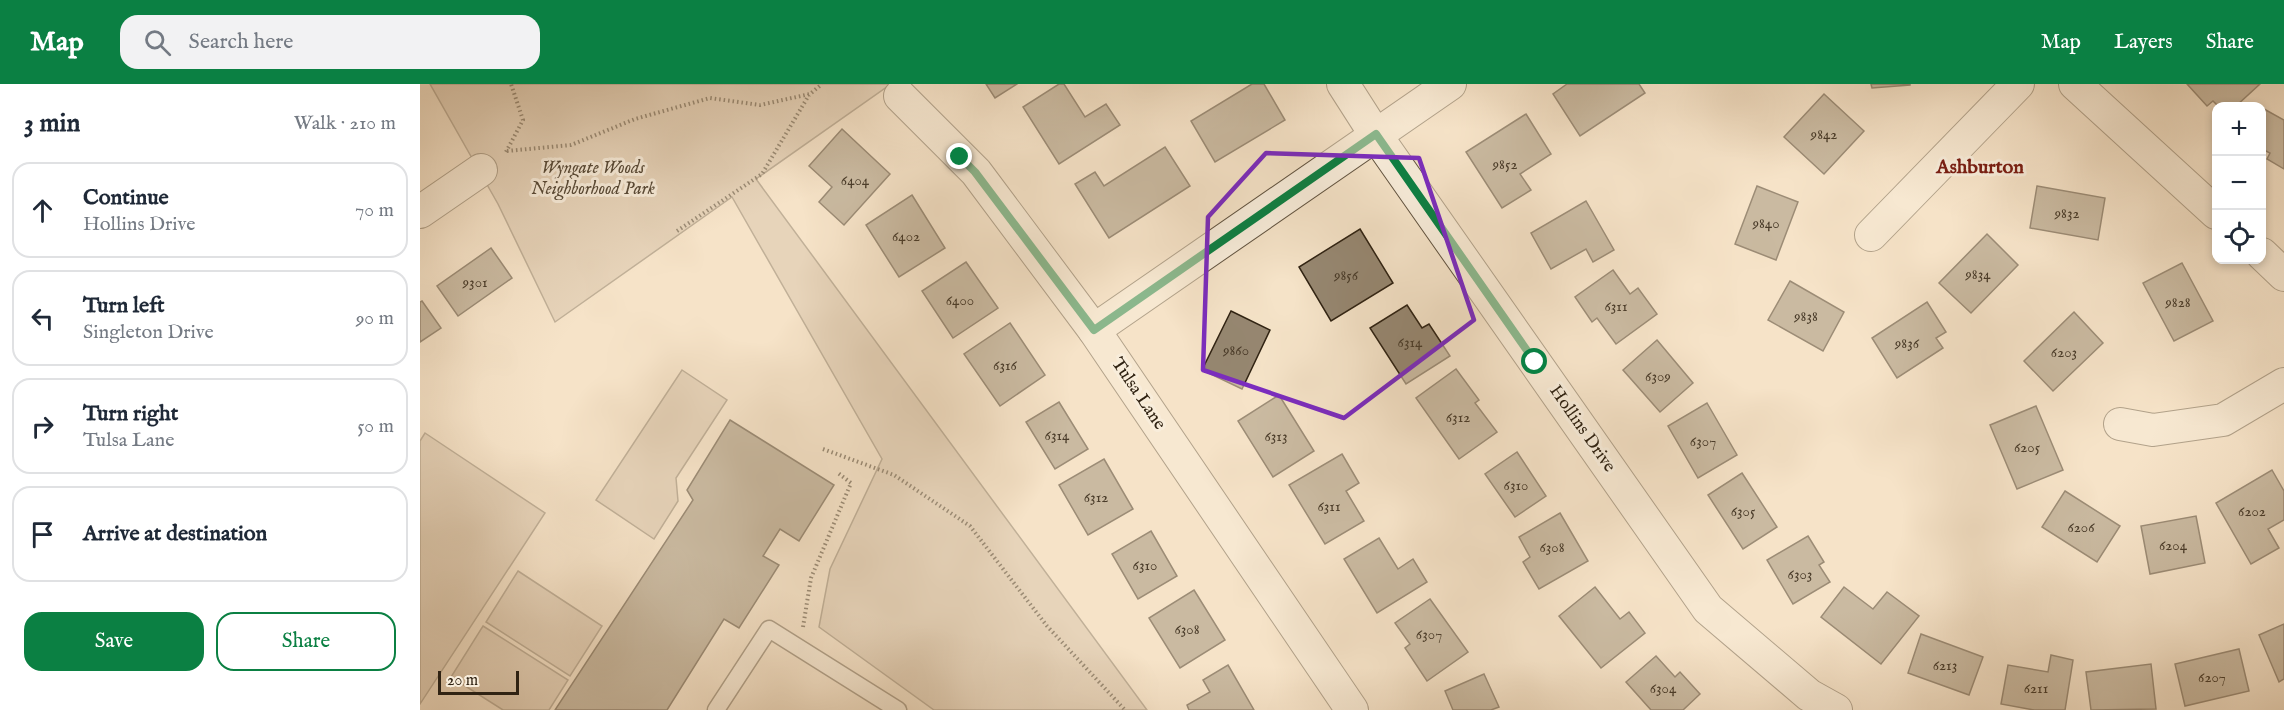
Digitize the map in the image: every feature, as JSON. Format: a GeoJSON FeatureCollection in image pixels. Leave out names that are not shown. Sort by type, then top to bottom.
{"type":"FeatureCollection","features":[{"type":"Feature","properties":{"kind":"street","name":"Hollins Drive"},"geometry":{"type":"LineString","coordinates":[[1343,84],[1708,609],[1809,695],[1836,710]]}},
{"type":"Feature","properties":{"kind":"street"},"geometry":{"type":"LineString","coordinates":[[1094,330],[1450,84]]}},
{"type":"Feature","properties":{"kind":"street"},"geometry":{"type":"LineString","coordinates":[[1872,235],[2018,84]]}},
{"type":"Feature","properties":{"kind":"street"},"geometry":{"type":"LineString","coordinates":[[2074,84],[2214,210]]}},
{"type":"Feature","properties":{"kind":"street","name":"Tulsa Lane"},"geometry":{"type":"LineString","coordinates":[[900,96],[975,172],[1094,330],[1352,710]]}},
{"type":"Feature","properties":{"kind":"street"},"geometry":{"type":"LineString","coordinates":[[420,212],[481,170]]}},
{"type":"Feature","properties":{"kind":"street"},"geometry":{"type":"LineString","coordinates":[[2266,258],[2284,275]]}},
{"type":"Feature","properties":{"kind":"street"},"geometry":{"type":"LineString","coordinates":[[2120,424],[2152,430],[2223,420],[2284,384]]}},
{"type":"Feature","properties":{"kind":"lane"},"geometry":{"type":"LineString","coordinates":[[716,710],[769,629],[898,710]]}},
{"type":"Feature","properties":{"kind":"path"},"geometry":{"type":"LineString","coordinates":[[507,152],[523,120],[511,84]]}},
{"type":"Feature","properties":{"kind":"path"},"geometry":{"type":"LineString","coordinates":[[676,231],[762,174],[810,94],[822,84]]}},
{"type":"Feature","properties":{"kind":"path"},"geometry":{"type":"LineString","coordinates":[[481,170],[507,152],[570,145],[635,119],[710,98],[760,105],[810,94]]}},
{"type":"Feature","properties":{"kind":"path"},"geometry":{"type":"LineString","coordinates":[[823,449],[894,475],[970,526],[1047,626],[1125,710]]}},
{"type":"Feature","properties":{"kind":"path"},"geometry":{"type":"LineString","coordinates":[[800,649],[811,578],[851,483],[838,473]]}},
{"type":"Feature","properties":{"kind":"highlighted area"},"geometry":{"type":"Polygon","coordinates":[[[1266,153],[1419,158],[1474,320],[1344,418],[1203,370],[1208,217],[1266,153]]]}},
{"type":"Feature","properties":{"kind":"green space","name":"Wyngate Woods Neighborhood Park"},"geometry":{"type":"Polygon","coordinates":[[[430,84],[891,84],[756,179],[1147,710],[934,710],[819,627],[830,569],[882,459],[732,197],[555,322],[498,204],[430,84]]]}},
{"type":"Feature","properties":{"kind":"green space"},"geometry":{"type":"Polygon","coordinates":[[[682,370],[727,400],[676,478],[678,501],[654,539],[596,500],[682,370]]]}},
{"type":"Feature","properties":{"kind":"green space"},"geometry":{"type":"Polygon","coordinates":[[[425,433],[545,513],[420,704],[420,441],[425,433]]]}},
{"type":"Feature","properties":{"kind":"green space"},"geometry":{"type":"Polygon","coordinates":[[[518,571],[602,626],[570,676],[486,622],[518,571]]]}},
{"type":"Feature","properties":{"kind":"green space"},"geometry":{"type":"Polygon","coordinates":[[[483,626],[568,680],[549,710],[503,710],[451,677],[483,626]]]}},
{"type":"Feature","properties":{"kind":"building"},"geometry":{"type":"Polygon","coordinates":[[[986,84],[1017,84],[995,98],[986,84]]]}},
{"type":"Feature","properties":{"kind":"building"},"geometry":{"type":"Polygon","coordinates":[[[1059,84],[1064,84],[1085,117],[1106,104],[1120,125],[1059,164],[1023,107],[1059,84]]]}},
{"type":"Feature","properties":{"kind":"building"},"geometry":{"type":"Polygon","coordinates":[[[1252,84],[1264,84],[1285,120],[1215,162],[1191,121],[1252,84]]]}},
{"type":"Feature","properties":{"kind":"building"},"geometry":{"type":"Polygon","coordinates":[[[1567,84],[1639,84],[1645,93],[1580,136],[1553,94],[1567,84]]]}},
{"type":"Feature","properties":{"kind":"building"},"geometry":{"type":"Polygon","coordinates":[[[1871,84],[1910,84],[1910,85],[1872,88],[1871,84]]]}},
{"type":"Feature","properties":{"kind":"building"},"geometry":{"type":"Polygon","coordinates":[[[2187,84],[2260,84],[2240,102],[2213,101],[2207,106],[2187,84]]]}},
{"type":"Feature","properties":{"kind":"building"},"geometry":{"type":"Polygon","coordinates":[[[1824,94],[1864,131],[1824,174],[1784,137],[1824,94]]]}},
{"type":"Feature","properties":{"kind":"building"},"geometry":{"type":"Polygon","coordinates":[[[2266,110],[2284,120],[2284,169],[2267,159],[2270,153],[2266,151],[2266,110]]]}},
{"type":"Feature","properties":{"kind":"building"},"geometry":{"type":"Polygon","coordinates":[[[1526,114],[1551,154],[1520,174],[1531,190],[1502,208],[1466,152],[1526,114]]]}},
{"type":"Feature","properties":{"kind":"building"},"geometry":{"type":"Polygon","coordinates":[[[842,129],[890,174],[844,225],[819,202],[832,187],[809,166],[842,129]]]}},
{"type":"Feature","properties":{"kind":"building"},"geometry":{"type":"Polygon","coordinates":[[[1165,147],[1190,186],[1109,238],[1075,184],[1095,172],[1104,186],[1165,147]]]}},
{"type":"Feature","properties":{"kind":"building"},"geometry":{"type":"Polygon","coordinates":[[[1757,186],[1798,202],[1776,260],[1735,244],[1757,186]]]}},
{"type":"Feature","properties":{"kind":"building"},"geometry":{"type":"Polygon","coordinates":[[[2037,186],[2105,198],[2098,240],[2030,228],[2037,186]]]}},
{"type":"Feature","properties":{"kind":"building"},"geometry":{"type":"Polygon","coordinates":[[[912,195],[945,248],[899,277],[866,225],[912,195]]]}},
{"type":"Feature","properties":{"kind":"building"},"geometry":{"type":"Polygon","coordinates":[[[1586,201],[1614,250],[1593,262],[1586,249],[1551,269],[1531,233],[1586,201]]]}},
{"type":"Feature","properties":{"kind":"building"},"geometry":{"type":"Polygon","coordinates":[[[1360,229],[1393,283],[1331,321],[1299,267],[1360,229]]]}},
{"type":"Feature","properties":{"kind":"building"},"geometry":{"type":"Polygon","coordinates":[[[1987,234],[2018,265],[1971,313],[1939,283],[1987,234]]]}},
{"type":"Feature","properties":{"kind":"building"},"geometry":{"type":"Polygon","coordinates":[[[491,248],[512,278],[458,316],[437,286],[491,248]]]}},
{"type":"Feature","properties":{"kind":"building"},"geometry":{"type":"Polygon","coordinates":[[[966,262],[998,308],[953,338],[922,291],[966,262]]]}},
{"type":"Feature","properties":{"kind":"building"},"geometry":{"type":"Polygon","coordinates":[[[2182,263],[2213,321],[2174,341],[2143,283],[2182,263]]]}},
{"type":"Feature","properties":{"kind":"building"},"geometry":{"type":"Polygon","coordinates":[[[1613,270],[1630,294],[1638,288],[1657,314],[1616,344],[1597,318],[1592,322],[1575,297],[1613,270]]]}},
{"type":"Feature","properties":{"kind":"building"},"geometry":{"type":"Polygon","coordinates":[[[1790,281],[1844,312],[1823,351],[1768,320],[1790,281]]]}},
{"type":"Feature","properties":{"kind":"building"},"geometry":{"type":"Polygon","coordinates":[[[422,301],[441,328],[420,342],[420,302],[422,301]]]}},
{"type":"Feature","properties":{"kind":"building"},"geometry":{"type":"Polygon","coordinates":[[[1927,302],[1946,332],[1936,338],[1943,348],[1897,378],[1872,338],[1927,302]]]}},
{"type":"Feature","properties":{"kind":"building"},"geometry":{"type":"Polygon","coordinates":[[[1407,305],[1422,328],[1429,324],[1450,356],[1406,384],[1370,328],[1407,305]]]}},
{"type":"Feature","properties":{"kind":"building"},"geometry":{"type":"Polygon","coordinates":[[[1231,311],[1270,330],[1242,389],[1202,370],[1231,311]]]}},
{"type":"Feature","properties":{"kind":"building"},"geometry":{"type":"Polygon","coordinates":[[[2074,312],[2103,343],[2053,391],[2024,361],[2074,312]]]}},
{"type":"Feature","properties":{"kind":"building"},"geometry":{"type":"Polygon","coordinates":[[[1010,323],[1045,375],[1000,406],[964,354],[1010,323]]]}},
{"type":"Feature","properties":{"kind":"building"},"geometry":{"type":"Polygon","coordinates":[[[1657,340],[1693,383],[1660,412],[1623,370],[1657,340]]]}},
{"type":"Feature","properties":{"kind":"building"},"geometry":{"type":"Polygon","coordinates":[[[1456,369],[1479,400],[1475,403],[1497,432],[1459,459],[1416,398],[1456,369]]]}},
{"type":"Feature","properties":{"kind":"building"},"geometry":{"type":"Polygon","coordinates":[[[1279,395],[1314,451],[1273,477],[1238,421],[1279,395]]]}},
{"type":"Feature","properties":{"kind":"building"},"geometry":{"type":"Polygon","coordinates":[[[1059,402],[1088,449],[1055,469],[1026,422],[1059,402]]]}},
{"type":"Feature","properties":{"kind":"building"},"geometry":{"type":"Polygon","coordinates":[[[1707,403],[1737,455],[1698,478],[1668,426],[1707,403]]]}},
{"type":"Feature","properties":{"kind":"building"},"geometry":{"type":"Polygon","coordinates":[[[2036,406],[2063,470],[2017,489],[1990,425],[2036,406]]]}},
{"type":"Feature","properties":{"kind":"building"},"geometry":{"type":"Polygon","coordinates":[[[730,420],[834,485],[799,541],[780,529],[763,556],[779,565],[739,628],[724,619],[667,710],[555,710],[693,500],[687,490],[730,420]]]}},
{"type":"Feature","properties":{"kind":"building"},"geometry":{"type":"Polygon","coordinates":[[[1517,452],[1546,496],[1515,517],[1485,474],[1517,452]]]}},
{"type":"Feature","properties":{"kind":"building"},"geometry":{"type":"Polygon","coordinates":[[[1342,454],[1359,483],[1346,491],[1364,521],[1325,544],[1289,485],[1342,454]]]}},
{"type":"Feature","properties":{"kind":"building"},"geometry":{"type":"Polygon","coordinates":[[[1104,459],[1133,509],[1088,535],[1059,485],[1104,459]]]}},
{"type":"Feature","properties":{"kind":"building"},"geometry":{"type":"Polygon","coordinates":[[[2272,470],[2284,491],[2284,520],[2268,529],[2279,548],[2251,564],[2216,503],[2272,470]]]}},
{"type":"Feature","properties":{"kind":"building"},"geometry":{"type":"Polygon","coordinates":[[[1742,473],[1777,527],[1743,549],[1708,495],[1742,473]]]}},
{"type":"Feature","properties":{"kind":"building"},"geometry":{"type":"Polygon","coordinates":[[[2065,491],[2120,526],[2097,562],[2042,527],[2065,491]]]}},
{"type":"Feature","properties":{"kind":"building"},"geometry":{"type":"Polygon","coordinates":[[[1560,513],[1588,561],[1539,589],[1523,562],[1530,557],[1519,537],[1560,513]]]}},
{"type":"Feature","properties":{"kind":"building"},"geometry":{"type":"Polygon","coordinates":[[[2196,516],[2205,563],[2150,574],[2141,526],[2196,516]]]}},
{"type":"Feature","properties":{"kind":"building"},"geometry":{"type":"Polygon","coordinates":[[[1151,531],[1177,576],[1138,599],[1112,554],[1151,531]]]}},
{"type":"Feature","properties":{"kind":"building"},"geometry":{"type":"Polygon","coordinates":[[[1808,536],[1824,562],[1819,565],[1830,582],[1793,604],[1767,560],[1808,536]]]}},
{"type":"Feature","properties":{"kind":"building"},"geometry":{"type":"Polygon","coordinates":[[[1379,538],[1398,569],[1413,559],[1427,582],[1377,613],[1344,559],[1379,538]]]}},
{"type":"Feature","properties":{"kind":"building"},"geometry":{"type":"Polygon","coordinates":[[[1595,587],[1620,619],[1629,612],[1645,633],[1601,668],[1559,616],[1595,587]]]}},
{"type":"Feature","properties":{"kind":"building"},"geometry":{"type":"Polygon","coordinates":[[[1844,587],[1873,609],[1887,592],[1919,616],[1881,664],[1821,617],[1844,587]]]}},
{"type":"Feature","properties":{"kind":"building"},"geometry":{"type":"Polygon","coordinates":[[[1194,590],[1225,640],[1180,668],[1149,618],[1194,590]]]}},
{"type":"Feature","properties":{"kind":"building"},"geometry":{"type":"Polygon","coordinates":[[[1430,599],[1468,652],[1427,681],[1405,648],[1410,644],[1395,623],[1430,599]]]}},
{"type":"Feature","properties":{"kind":"building"},"geometry":{"type":"Polygon","coordinates":[[[2284,624],[2284,679],[2279,682],[2259,635],[2284,624]]]}},
{"type":"Feature","properties":{"kind":"building"},"geometry":{"type":"Polygon","coordinates":[[[1921,634],[1983,657],[1969,695],[1908,673],[1921,634]]]}},
{"type":"Feature","properties":{"kind":"building"},"geometry":{"type":"Polygon","coordinates":[[[2239,649],[2249,691],[2185,706],[2175,664],[2239,649]]]}},
{"type":"Feature","properties":{"kind":"building"},"geometry":{"type":"Polygon","coordinates":[[[2051,655],[2073,660],[2065,710],[2034,710],[2001,704],[2008,665],[2048,672],[2051,655]]]}},
{"type":"Feature","properties":{"kind":"building"},"geometry":{"type":"Polygon","coordinates":[[[1656,656],[1675,677],[1680,672],[1700,694],[1683,710],[1651,710],[1626,682],[1656,656]]]}},
{"type":"Feature","properties":{"kind":"building"},"geometry":{"type":"Polygon","coordinates":[[[2151,664],[2156,709],[2091,710],[2086,672],[2151,664]]]}},
{"type":"Feature","properties":{"kind":"building"},"geometry":{"type":"Polygon","coordinates":[[[1228,665],[1254,710],[1189,710],[1187,705],[1210,692],[1203,680],[1228,665]]]}},
{"type":"Feature","properties":{"kind":"building"},"geometry":{"type":"Polygon","coordinates":[[[1484,674],[1499,707],[1491,710],[1453,710],[1445,691],[1484,674]]]}},
{"type":"Feature","properties":{"kind":"district","name":"Ashburton"},"geometry":{"type":"Point","coordinates":[1980,167]}},
{"type":"Feature","properties":{"kind":"route"},"geometry":{"type":"LineString","coordinates":[[960,157],[975,172],[1094,330],[1376,134],[1535,362]]}}]}
